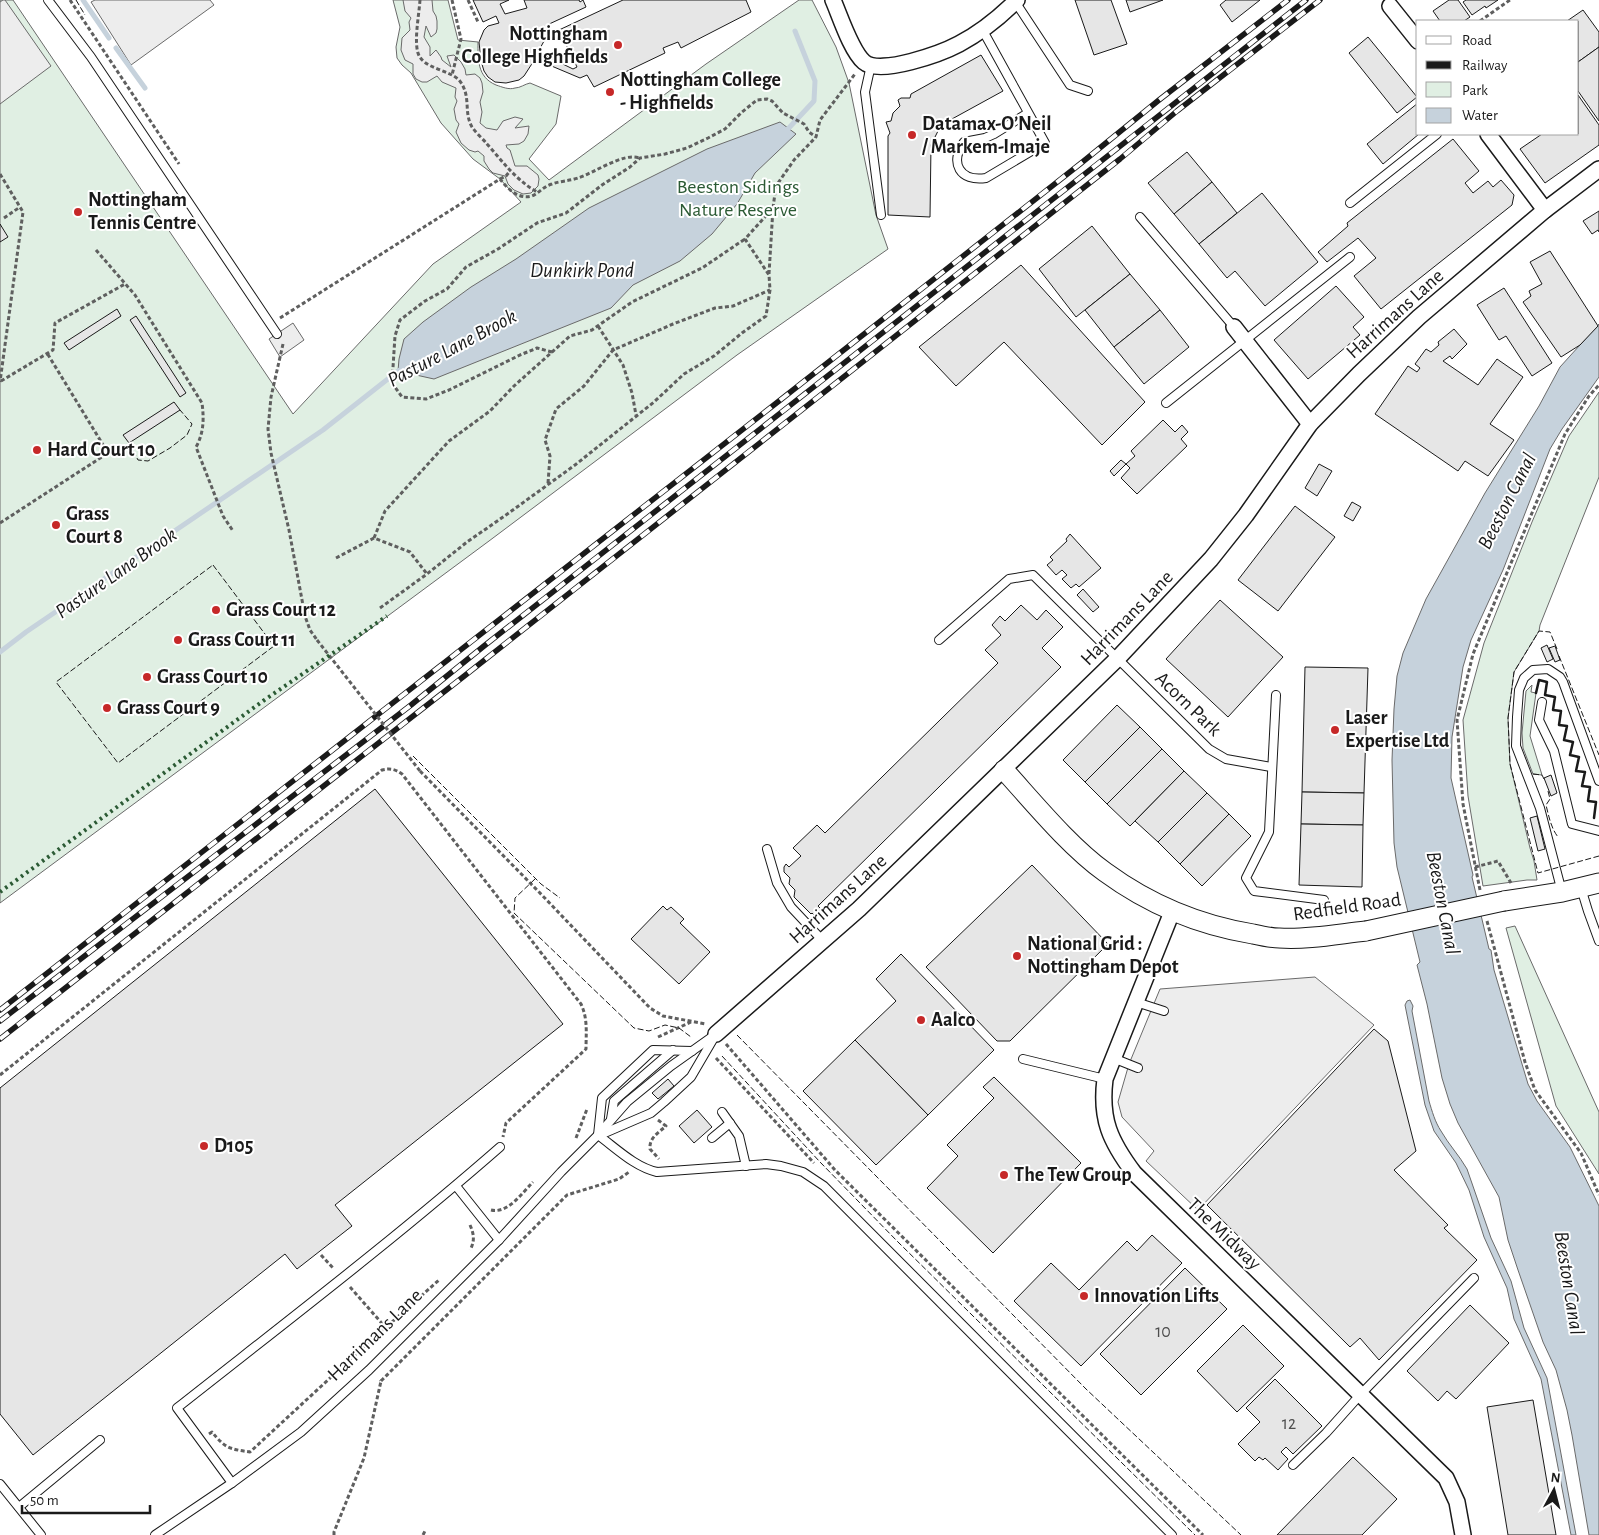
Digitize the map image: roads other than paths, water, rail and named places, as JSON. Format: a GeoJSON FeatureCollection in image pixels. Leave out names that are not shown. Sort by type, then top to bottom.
{"type":"FeatureCollection","features":[{"type":"Feature","properties":{"kind":"street"},"geometry":{"type":"LineString","coordinates":[[833,0],[854,49],[867,64],[890,66],[915,61],[960,44],[982,29],[1016,1]]}},
{"type":"Feature","properties":{"kind":"street"},"geometry":{"type":"LineString","coordinates":[[1390,6],[1416,38]]}},
{"type":"Feature","properties":{"kind":"street"},"geometry":{"type":"LineString","coordinates":[[1489,135],[1545,210]]}},
{"type":"Feature","properties":{"kind":"street","name":"Harrimans Lane"},"geometry":{"type":"LineString","coordinates":[[715,1034],[859,910],[1118,658],[1211,559],[1246,515],[1310,424],[1358,374],[1419,318],[1545,210],[1599,169]]}},
{"type":"Feature","properties":{"kind":"street"},"geometry":{"type":"LineString","coordinates":[[1234,327],[1310,424]]}},
{"type":"Feature","properties":{"kind":"street","name":"Redfield Road"},"geometry":{"type":"LineString","coordinates":[[1004,770],[1055,826],[1098,866],[1137,893],[1172,912],[1202,923],[1239,932],[1280,938],[1321,937],[1366,931],[1504,901],[1562,892],[1590,885]]}},
{"type":"Feature","properties":{"kind":"street","name":"The Midway"},"geometry":{"type":"LineString","coordinates":[[1172,912],[1105,1079],[1103,1097],[1104,1116],[1118,1151],[1134,1173],[1446,1478],[1457,1502],[1463,1535]]}},
{"type":"Feature","properties":{"kind":"lane"},"geometry":{"type":"LineString","coordinates":[[48,0],[91,57],[277,334]]}},
{"type":"Feature","properties":{"kind":"lane"},"geometry":{"type":"LineString","coordinates":[[1016,1],[1070,84],[1088,91]]}},
{"type":"Feature","properties":{"kind":"lane"},"geometry":{"type":"LineString","coordinates":[[982,29],[1028,112],[1045,143],[986,178],[978,179],[964,175],[959,169],[956,158],[958,150],[964,142],[985,138],[994,134],[1028,112]]}},
{"type":"Feature","properties":{"kind":"lane"},"geometry":{"type":"LineString","coordinates":[[867,64],[865,92],[881,215]]}},
{"type":"Feature","properties":{"kind":"lane"},"geometry":{"type":"LineString","coordinates":[[1350,203],[1436,135]]}},
{"type":"Feature","properties":{"kind":"lane"},"geometry":{"type":"LineString","coordinates":[[1140,217],[1234,327]]}},
{"type":"Feature","properties":{"kind":"lane"},"geometry":{"type":"LineString","coordinates":[[1166,403],[1350,257]]}},
{"type":"Feature","properties":{"kind":"lane","name":"Acorn Park"},"geometry":{"type":"LineString","coordinates":[[939,640],[1009,580],[1033,575],[1209,749],[1226,759],[1271,766]]}},
{"type":"Feature","properties":{"kind":"lane"},"geometry":{"type":"LineString","coordinates":[[1562,892],[1540,808],[1516,746],[1520,690],[1524,678],[1533,670],[1548,669],[1560,677],[1563,682],[1599,781]]}},
{"type":"Feature","properties":{"kind":"lane"},"geometry":{"type":"LineString","coordinates":[[1276,695],[1269,832],[1246,878],[1254,891],[1324,900]]}},
{"type":"Feature","properties":{"kind":"lane"},"geometry":{"type":"LineString","coordinates":[[1542,702],[1539,720],[1554,751],[1572,824],[1599,830]]}},
{"type":"Feature","properties":{"kind":"lane"},"geometry":{"type":"LineString","coordinates":[[767,849],[777,883],[791,906],[823,941]]}},
{"type":"Feature","properties":{"kind":"lane"},"geometry":{"type":"LineString","coordinates":[[1590,885],[1588,911],[1599,941]]}},
{"type":"Feature","properties":{"kind":"lane"},"geometry":{"type":"LineString","coordinates":[[1136,1002],[1164,1011]]}},
{"type":"Feature","properties":{"kind":"lane","name":"Harrimans Lane"},"geometry":{"type":"LineString","coordinates":[[155,1535],[232,1483],[301,1432],[369,1370],[499,1240],[627,1102],[671,1066],[715,1034]]}},
{"type":"Feature","properties":{"kind":"lane","name":"Harrimans Lane"},"geometry":{"type":"LineString","coordinates":[[598,1135],[651,1113],[664,1102],[691,1077],[715,1034]]}},
{"type":"Feature","properties":{"kind":"lane"},"geometry":{"type":"LineString","coordinates":[[692,1051],[654,1050],[602,1098],[598,1135],[646,1170],[667,1172],[766,1164],[803,1172],[824,1186],[1172,1535]]}},
{"type":"Feature","properties":{"kind":"lane"},"geometry":{"type":"LineString","coordinates":[[610,1121],[614,1101],[673,1050]]}},
{"type":"Feature","properties":{"kind":"lane"},"geometry":{"type":"LineString","coordinates":[[1114,1058],[1138,1068]]}},
{"type":"Feature","properties":{"kind":"lane"},"geometry":{"type":"LineString","coordinates":[[1023,1059],[1105,1079]]}},
{"type":"Feature","properties":{"kind":"lane"},"geometry":{"type":"LineString","coordinates":[[722,1112],[740,1136],[746,1166]]}},
{"type":"Feature","properties":{"kind":"lane"},"geometry":{"type":"LineString","coordinates":[[712,1138],[730,1123]]}},
{"type":"Feature","properties":{"kind":"lane"},"geometry":{"type":"LineString","coordinates":[[232,1483],[177,1408],[456,1186],[500,1147]]}},
{"type":"Feature","properties":{"kind":"lane"},"geometry":{"type":"LineString","coordinates":[[456,1186],[499,1240]]}},
{"type":"Feature","properties":{"kind":"lane"},"geometry":{"type":"LineString","coordinates":[[1293,1465],[1474,1278]]}},
{"type":"Feature","properties":{"kind":"lane"},"geometry":{"type":"LineString","coordinates":[[19,1507],[100,1440]]}},
{"type":"Feature","properties":{"kind":"lane"},"geometry":{"type":"LineString","coordinates":[[0,1484],[41,1535]]}},
{"type":"Feature","properties":{"kind":"water","name":"Dunkirk Pond"},"geometry":{"type":"Polygon","coordinates":[[[780,122],[796,134],[755,173],[737,204],[712,234],[680,261],[633,285],[611,308],[434,379],[398,371],[404,339],[423,322],[471,287],[516,259],[589,208],[707,149],[780,122]]]}},
{"type":"Feature","properties":{"kind":"water","name":"Beeston Canal"},"geometry":{"type":"Polygon","coordinates":[[[1599,324],[1599,377],[1550,449],[1503,570],[1471,640],[1463,667],[1452,737],[1451,778],[1494,970],[1528,1084],[1537,1101],[1570,1147],[1599,1206],[1599,1535],[1589,1535],[1567,1410],[1556,1370],[1543,1342],[1508,1240],[1499,1197],[1458,1123],[1442,1078],[1417,965],[1420,962],[1397,867],[1394,843],[1392,760],[1397,676],[1403,653],[1426,599],[1485,493],[1539,406],[1560,367],[1599,324]]]}},
{"type":"Feature","properties":{"kind":"water"},"geometry":{"type":"Polygon","coordinates":[[[1410,1000],[1413,1006],[1412,1011],[1429,1101],[1434,1116],[1439,1128],[1467,1169],[1491,1238],[1511,1281],[1524,1328],[1547,1378],[1576,1535],[1571,1535],[1541,1379],[1514,1319],[1507,1288],[1484,1237],[1469,1190],[1456,1163],[1434,1131],[1425,1105],[1405,1005],[1410,1000]]]}},
{"type":"Feature","properties":{"kind":"waterway"},"geometry":{"type":"LineString","coordinates":[[83,0],[109,38]]}},
{"type":"Feature","properties":{"kind":"waterway","name":"Pasture Lane Brook"},"geometry":{"type":"LineString","coordinates":[[786,131],[814,101],[815,81],[795,31]]}},
{"type":"Feature","properties":{"kind":"waterway"},"geometry":{"type":"LineString","coordinates":[[116,48],[145,88]]}},
{"type":"Feature","properties":{"kind":"waterway","name":"Pasture Lane Brook"},"geometry":{"type":"LineString","coordinates":[[0,652],[26,632],[323,430],[404,368]]}},
{"type":"Feature","properties":{"kind":"railway"},"geometry":{"type":"LineString","coordinates":[[0,1010],[1288,0]]}},
{"type":"Feature","properties":{"kind":"railway"},"geometry":{"type":"LineString","coordinates":[[0,1021],[411,705],[1306,0]]}},
{"type":"Feature","properties":{"kind":"railway"},"geometry":{"type":"LineString","coordinates":[[0,1039],[463,677],[1120,159],[1177,111],[1320,0]]}},
{"type":"Feature","properties":{"kind":"place","name":"Nottingham College Highfields"},"geometry":{"type":"Point","coordinates":[618,45]}},
{"type":"Feature","properties":{"kind":"place","name":"Nottingham College - Highfields"},"geometry":{"type":"Point","coordinates":[610,92]}},
{"type":"Feature","properties":{"kind":"place","name":"Datamax-O’Neil / Markem-Imaje"},"geometry":{"type":"Point","coordinates":[912,135]}},
{"type":"Feature","properties":{"kind":"place","name":"Nottingham Tennis Centre"},"geometry":{"type":"Point","coordinates":[78,212]}},
{"type":"Feature","properties":{"kind":"place","name":"Hard Court 10"},"geometry":{"type":"Point","coordinates":[37,450]}},
{"type":"Feature","properties":{"kind":"place","name":"Grass Court 8"},"geometry":{"type":"Point","coordinates":[56,525]}},
{"type":"Feature","properties":{"kind":"place","name":"Grass Court 12"},"geometry":{"type":"Point","coordinates":[216,610]}},
{"type":"Feature","properties":{"kind":"place","name":"Grass Court 11"},"geometry":{"type":"Point","coordinates":[178,640]}},
{"type":"Feature","properties":{"kind":"place","name":"Grass Court 10"},"geometry":{"type":"Point","coordinates":[147,677]}},
{"type":"Feature","properties":{"kind":"place","name":"Grass Court 9"},"geometry":{"type":"Point","coordinates":[107,708]}},
{"type":"Feature","properties":{"kind":"place","name":"Laser Expertise Ltd"},"geometry":{"type":"Point","coordinates":[1335,730]}},
{"type":"Feature","properties":{"kind":"place","name":"National Grid : Nottingham Depot"},"geometry":{"type":"Point","coordinates":[1017,956]}},
{"type":"Feature","properties":{"kind":"place","name":"Aalco"},"geometry":{"type":"Point","coordinates":[921,1020]}},
{"type":"Feature","properties":{"kind":"place","name":"D105"},"geometry":{"type":"Point","coordinates":[204,1146]}},
{"type":"Feature","properties":{"kind":"place","name":"The Tew Group"},"geometry":{"type":"Point","coordinates":[1004,1175]}},
{"type":"Feature","properties":{"kind":"place","name":"Innovation Lifts"},"geometry":{"type":"Point","coordinates":[1084,1296]}},
{"type":"Feature","properties":{"kind":"park label","name":"Beeston Sidings Nature Reserve"},"geometry":{"type":"Point","coordinates":[738,198]}}]}
